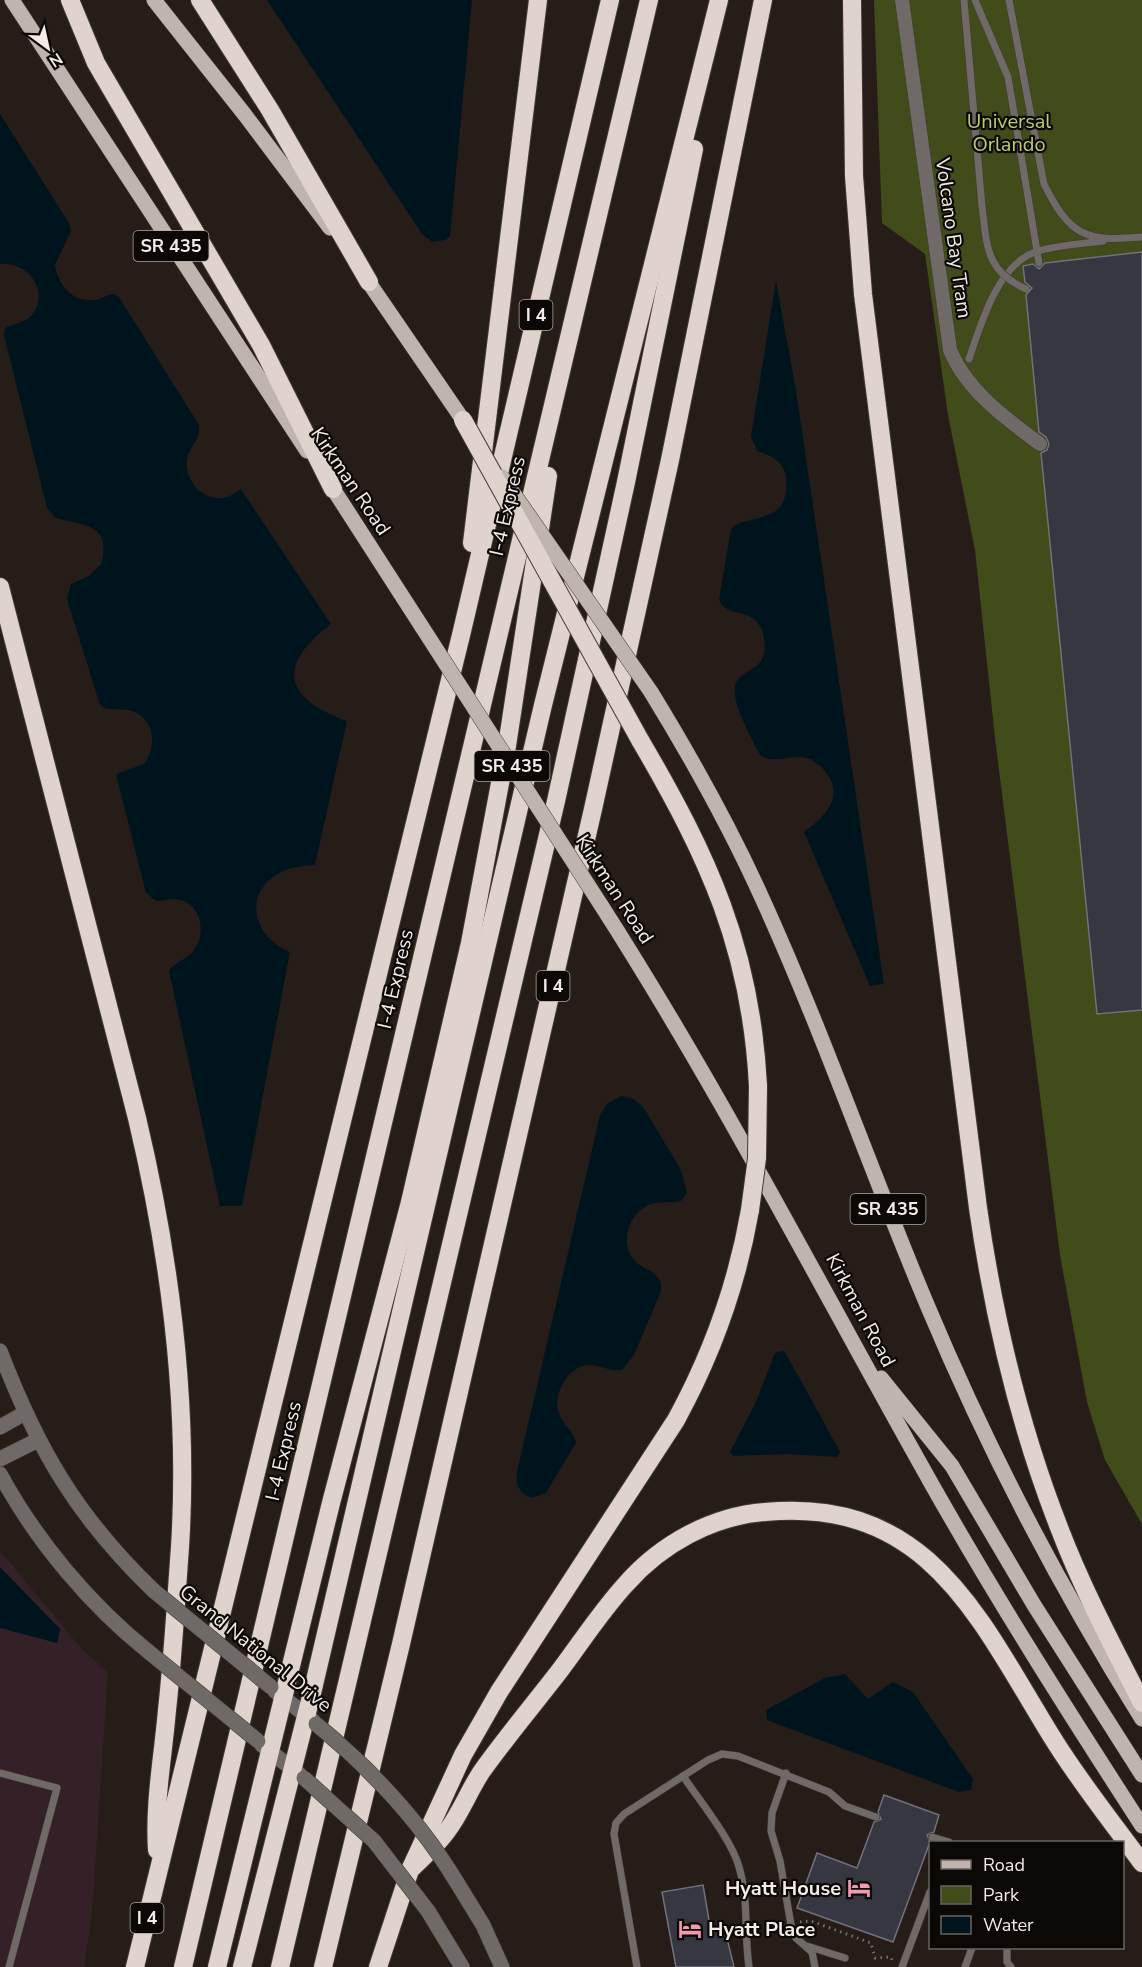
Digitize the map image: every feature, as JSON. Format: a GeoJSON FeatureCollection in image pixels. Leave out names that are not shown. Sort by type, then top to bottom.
{"type":"FeatureCollection","features":[{"type":"Feature","properties":{"kind":"highway"},"geometry":{"type":"LineString","coordinates":[[70,0],[83,37],[103,76],[266,354],[333,489]]}},
{"type":"Feature","properties":{"kind":"highway"},"geometry":{"type":"LineString","coordinates":[[201,0],[270,110],[369,282]]}},
{"type":"Feature","properties":{"kind":"highway"},"geometry":{"type":"LineString","coordinates":[[462,631],[538,0]]}},
{"type":"Feature","properties":{"kind":"highway","name":"I 4"},"geometry":{"type":"LineString","coordinates":[[135,1967],[462,631],[610,0]]}},
{"type":"Feature","properties":{"kind":"highway","name":"I-4 Express"},"geometry":{"type":"LineString","coordinates":[[183,1967],[649,0]]}},
{"type":"Feature","properties":{"kind":"highway"},"geometry":{"type":"LineString","coordinates":[[242,1967],[311,1720],[543,705],[719,0]]}},
{"type":"Feature","properties":{"kind":"highway"},"geometry":{"type":"LineString","coordinates":[[280,1967],[558,789],[626,482],[724,0]]}},
{"type":"Feature","properties":{"kind":"highway","name":"I 4"},"geometry":{"type":"LineString","coordinates":[[323,1967],[404,1632],[638,611],[763,0]]}},
{"type":"Feature","properties":{"kind":"highway"},"geometry":{"type":"LineString","coordinates":[[852,0],[854,176],[865,304],[978,1208],[992,1296],[1015,1397],[1050,1502],[1084,1587],[1142,1703]]}},
{"type":"Feature","properties":{"kind":"highway"},"geometry":{"type":"LineString","coordinates":[[217,1967],[264,1746],[410,1202],[470,943],[511,724],[566,350]]}},
{"type":"Feature","properties":{"kind":"highway"},"geometry":{"type":"LineString","coordinates":[[378,1967],[411,1870],[440,1800],[489,1708],[672,1426],[690,1394],[725,1312],[750,1210],[756,1158],[758,1086],[756,1052],[747,992],[726,912],[695,837],[463,420]]}},
{"type":"Feature","properties":{"kind":"highway"},"geometry":{"type":"LineString","coordinates":[[0,587],[137,1118],[154,1196],[170,1303],[179,1423],[181,1516],[168,1708],[154,1815],[158,1869]]}},
{"type":"Feature","properties":{"kind":"highway"},"geometry":{"type":"LineString","coordinates":[[411,1870],[448,1830],[491,1759],[616,1595],[641,1568],[672,1544],[714,1524],[759,1512],[796,1510],[840,1516],[885,1532],[916,1550],[951,1581],[972,1607],[1061,1750],[1142,1863]]}},
{"type":"Feature","properties":{"kind":"main road","name":"Kirkman Road"},"geometry":{"type":"LineString","coordinates":[[12,0],[247,363],[333,489],[601,905],[742,1137],[977,1562],[1142,1826]]}},
{"type":"Feature","properties":{"kind":"main road","name":"SR 435"},"geometry":{"type":"LineString","coordinates":[[154,0],[267,143],[369,282],[651,692],[695,765],[761,896],[808,1005],[920,1288],[975,1414],[1042,1548],[1142,1719]]}},
{"type":"Feature","properties":{"kind":"main road"},"geometry":{"type":"LineString","coordinates":[[847,1329],[872,1366],[952,1466],[1039,1614],[1142,1775]]}},
{"type":"Feature","properties":{"kind":"street","name":"Volcano Bay Tram"},"geometry":{"type":"LineString","coordinates":[[902,0],[950,350],[956,365],[974,387],[1004,417],[1040,444]]}},
{"type":"Feature","properties":{"kind":"street","name":"Grand National Drive"},"geometry":{"type":"LineString","coordinates":[[0,1351],[38,1440],[58,1477],[83,1514],[117,1554],[154,1591],[358,1760],[393,1796],[430,1841],[456,1881],[483,1925],[502,1967]]}},
{"type":"Feature","properties":{"kind":"street"},"geometry":{"type":"LineString","coordinates":[[0,1426],[26,1413]]}},
{"type":"Feature","properties":{"kind":"street"},"geometry":{"type":"LineString","coordinates":[[0,1459],[38,1440]]}},
{"type":"Feature","properties":{"kind":"street"},"geometry":{"type":"LineString","coordinates":[[0,1474],[35,1529],[71,1575],[111,1618],[150,1653],[342,1809],[374,1841],[428,1911],[462,1967]]}},
{"type":"Feature","properties":{"kind":"lane"},"geometry":{"type":"LineString","coordinates":[[964,0],[987,245],[993,263],[1001,275],[1026,289]]}},
{"type":"Feature","properties":{"kind":"lane"},"geometry":{"type":"LineString","coordinates":[[975,0],[1008,77],[1039,263]]}},
{"type":"Feature","properties":{"kind":"lane"},"geometry":{"type":"LineString","coordinates":[[1009,0],[1044,184],[1055,207],[1070,226],[1086,235],[1109,240]]}},
{"type":"Feature","properties":{"kind":"lane"},"geometry":{"type":"LineString","coordinates":[[969,359],[1002,282],[1017,262],[1037,251],[1142,237]]}},
{"type":"Feature","properties":{"kind":"lane"},"geometry":{"type":"LineString","coordinates":[[637,1967],[615,1828],[624,1814],[712,1757],[727,1753],[786,1773],[830,1792],[845,1806],[876,1817]]}},
{"type":"Feature","properties":{"kind":"lane"},"geometry":{"type":"LineString","coordinates":[[0,1773],[57,1788],[9,1967]]}},
{"type":"Feature","properties":{"kind":"lane"},"geometry":{"type":"LineString","coordinates":[[786,1773],[772,1813],[771,1831],[780,1861],[790,1925],[796,1938],[812,1952],[815,1967]]}},
{"type":"Feature","properties":{"kind":"lane"},"geometry":{"type":"LineString","coordinates":[[683,1776],[739,1865],[748,1917],[744,1936],[749,1967]]}},
{"type":"Feature","properties":{"kind":"lane"},"geometry":{"type":"LineString","coordinates":[[932,1836],[946,1841]]}},
{"type":"Feature","properties":{"kind":"lane"},"geometry":{"type":"LineString","coordinates":[[902,1967],[929,1895]]}},
{"type":"Feature","properties":{"kind":"lane"},"geometry":{"type":"LineString","coordinates":[[806,1945],[845,1958]]}},
{"type":"Feature","properties":{"kind":"lane"},"geometry":{"type":"LineString","coordinates":[[965,1967],[971,1949]]}},
{"type":"Feature","properties":{"kind":"lane"},"geometry":{"type":"LineString","coordinates":[[1007,1949],[1007,1962],[1011,1967]]}},
{"type":"Feature","properties":{"kind":"path"},"geometry":{"type":"LineString","coordinates":[[798,1922],[811,1921],[871,1943],[875,1958],[891,1957],[892,1960]]}},
{"type":"Feature","properties":{"kind":"shaded area"},"geometry":{"type":"Polygon","coordinates":[[[0,1551],[81,1648],[108,1672],[92,1914],[84,1967],[0,1967],[0,1551]]]}},
{"type":"Feature","properties":{"kind":"green space","name":"Universal Orlando"},"geometry":{"type":"Polygon","coordinates":[[[874,0],[1142,0],[1142,1524],[1105,1460],[1087,1402],[1060,1255],[995,738],[975,550],[948,415],[925,254],[882,223],[874,0]]]}},
{"type":"Feature","properties":{"kind":"water"},"geometry":{"type":"Polygon","coordinates":[[[267,0],[472,0],[450,237],[432,242],[422,234],[267,0]]]}},
{"type":"Feature","properties":{"kind":"water"},"geometry":{"type":"Polygon","coordinates":[[[0,114],[69,223],[71,231],[55,265],[59,279],[67,291],[79,298],[97,299],[113,294],[119,297],[199,425],[198,436],[187,457],[187,470],[192,482],[201,492],[216,498],[232,495],[241,489],[331,624],[313,639],[301,654],[295,667],[295,680],[300,691],[310,702],[347,721],[315,865],[292,868],[279,873],[267,882],[260,893],[257,904],[257,916],[261,927],[268,937],[290,952],[242,1206],[220,1206],[169,971],[194,950],[200,936],[200,921],[193,908],[187,903],[177,899],[156,901],[146,893],[116,774],[144,764],[151,750],[152,734],[140,715],[128,710],[107,709],[100,705],[67,599],[71,584],[89,576],[101,564],[103,541],[93,529],[56,518],[47,508],[4,335],[5,328],[31,316],[37,307],[39,298],[38,289],[28,273],[10,264],[0,264],[0,114]]]}},
{"type":"Feature","properties":{"kind":"water"},"geometry":{"type":"Polygon","coordinates":[[[776,281],[796,391],[884,984],[870,986],[804,832],[818,821],[829,807],[834,792],[832,784],[824,770],[809,759],[800,757],[771,759],[760,755],[736,701],[735,686],[738,679],[759,663],[763,656],[765,647],[763,634],[754,619],[728,610],[719,600],[731,529],[738,524],[774,512],[781,505],[786,494],[783,467],[772,457],[757,451],[751,436],[776,281]]]}},
{"type":"Feature","properties":{"kind":"water"},"geometry":{"type":"Polygon","coordinates":[[[621,1096],[634,1099],[643,1107],[681,1170],[687,1193],[681,1201],[645,1207],[630,1224],[627,1239],[630,1254],[637,1263],[657,1276],[661,1285],[660,1294],[634,1355],[622,1370],[594,1365],[582,1366],[565,1380],[558,1395],[558,1410],[576,1443],[546,1493],[531,1498],[525,1495],[518,1486],[519,1465],[600,1115],[607,1104],[621,1096]]]}},
{"type":"Feature","properties":{"kind":"water"},"geometry":{"type":"Polygon","coordinates":[[[785,1352],[838,1448],[840,1453],[837,1457],[786,1454],[733,1456],[730,1452],[756,1402],[775,1353],[785,1352]]]}},
{"type":"Feature","properties":{"kind":"water"},"geometry":{"type":"Polygon","coordinates":[[[0,1567],[60,1629],[57,1643],[0,1628],[0,1567]]]}},
{"type":"Feature","properties":{"kind":"water"},"geometry":{"type":"Polygon","coordinates":[[[845,1674],[868,1699],[893,1682],[913,1692],[973,1779],[971,1790],[959,1792],[767,1720],[766,1710],[825,1678],[845,1674]]]}},
{"type":"Feature","properties":{"kind":"building"},"geometry":{"type":"Polygon","coordinates":[[[1142,252],[1142,1010],[1097,1014],[1041,453],[1047,450],[1049,444],[1046,437],[1039,432],[1026,295],[1032,288],[1025,282],[1023,266],[1033,264],[1039,269],[1045,263],[1142,252]]]}},
{"type":"Feature","properties":{"kind":"building","name":"Hyatt House"},"geometry":{"type":"Polygon","coordinates":[[[884,1795],[939,1815],[934,1832],[927,1835],[929,1845],[893,1942],[797,1908],[817,1853],[857,1868],[874,1822],[881,1819],[878,1812],[884,1795]]]}},
{"type":"Feature","properties":{"kind":"building","name":"Hyatt Place"},"geometry":{"type":"Polygon","coordinates":[[[703,1885],[711,1932],[725,1930],[734,1967],[676,1967],[662,1892],[703,1885]]]}},
{"type":"Feature","properties":{"kind":"place","name":"Hyatt House"},"geometry":{"type":"Point","coordinates":[859,1888]}},
{"type":"Feature","properties":{"kind":"place","name":"Hyatt Place"},"geometry":{"type":"Point","coordinates":[690,1929]}}]}
